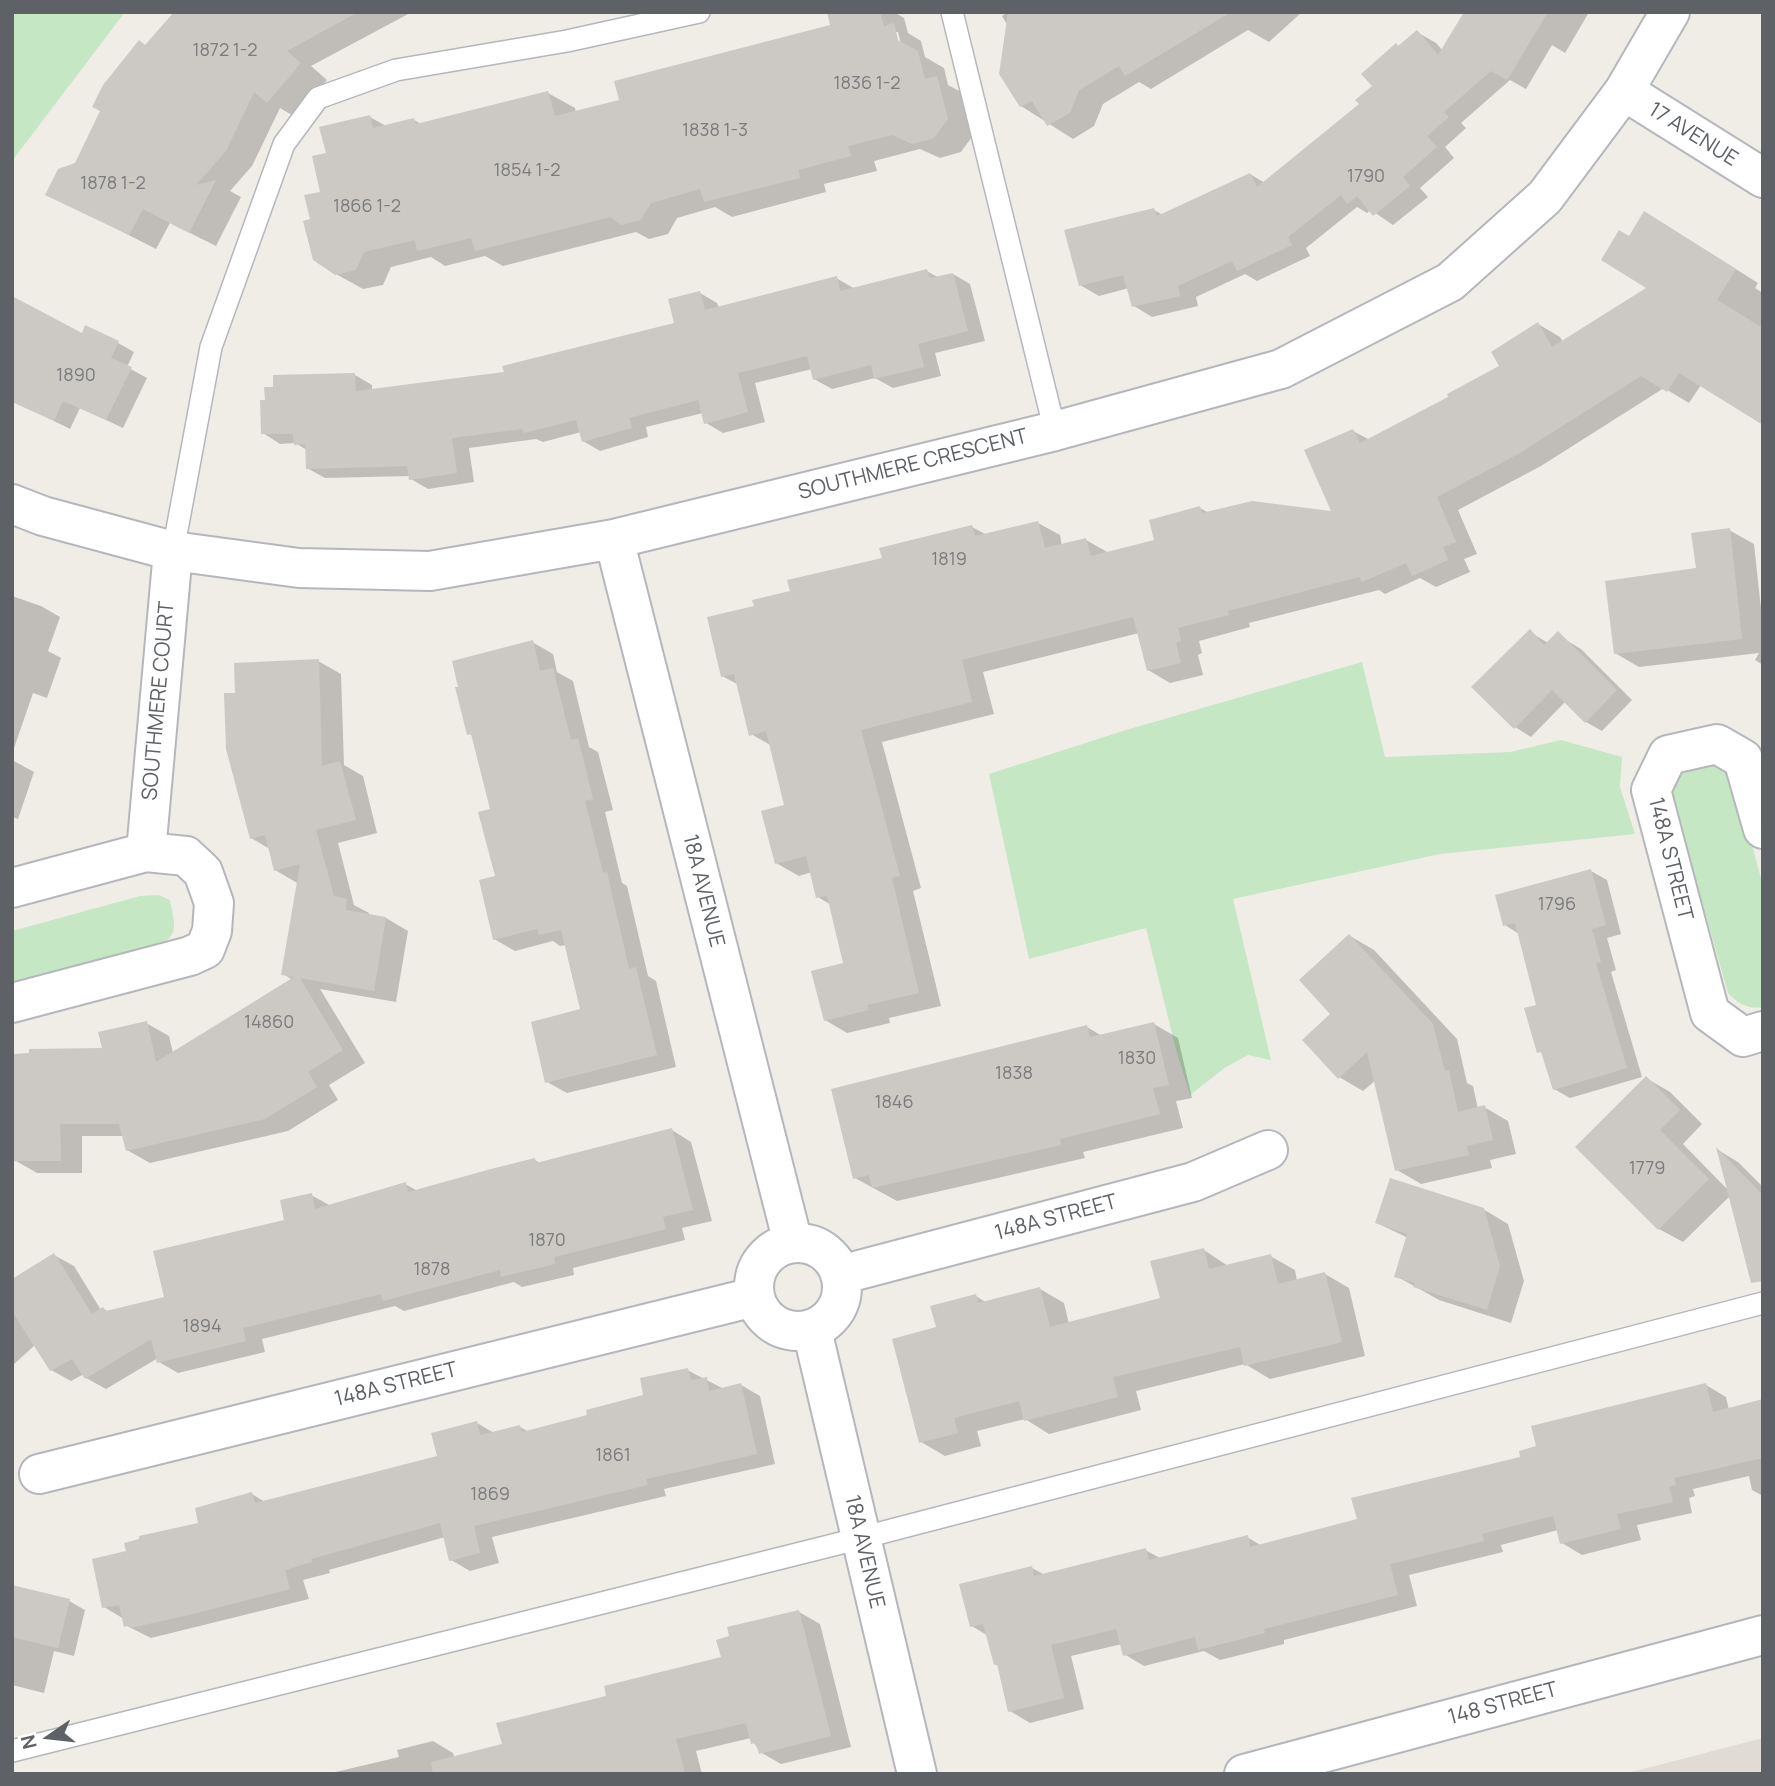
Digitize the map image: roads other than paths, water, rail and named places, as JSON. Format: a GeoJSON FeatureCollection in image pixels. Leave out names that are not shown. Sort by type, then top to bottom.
{"type":"FeatureCollection","features":[{"type":"Feature","properties":{"kind":"street","name":"SOUTHMERE CRESCENT"},"geometry":{"type":"LineString","coordinates":[[12,504],[43,516],[173,551],[299,568],[430,571],[614,539],[1055,431],[1281,369],[1450,282],[1545,197],[1624,91],[1670,12]]}},
{"type":"Feature","properties":{"kind":"street","name":"17 AVENUE"},"geometry":{"type":"LineString","coordinates":[[1624,91],[1763,178]]}},
{"type":"Feature","properties":{"kind":"street","name":"18A AVENUE"},"geometry":{"type":"LineString","coordinates":[[614,539],[793,1242]]}},
{"type":"Feature","properties":{"kind":"street","name":"SOUTHMERE COURT"},"geometry":{"type":"LineString","coordinates":[[146,852],[173,551]]}},
{"type":"Feature","properties":{"kind":"street","name":"148A STREET"},"geometry":{"type":"LineString","coordinates":[[1763,829],[1743,759],[1717,744],[1668,755],[1651,790],[1710,1013],[1743,1037],[1763,1031]]}},
{"type":"Feature","properties":{"kind":"street"},"geometry":{"type":"LineString","coordinates":[[12,888],[146,852],[186,856],[203,872],[214,903],[212,931],[205,949],[190,956],[12,1003]]}},
{"type":"Feature","properties":{"kind":"street","name":"148A STREET"},"geometry":{"type":"LineString","coordinates":[[840,1275],[1193,1182],[1268,1150]]}},
{"type":"Feature","properties":{"kind":"street"},"geometry":{"type":"LineString","coordinates":[[793,1242],[811,1244],[827,1253],[840,1275],[843,1287],[839,1305],[828,1320],[812,1330],[794,1331],[776,1326],[762,1314],[754,1297],[758,1267],[767,1255],[778,1247],[793,1242]]}},
{"type":"Feature","properties":{"kind":"street","name":"148A STREET"},"geometry":{"type":"LineString","coordinates":[[39,1474],[754,1297]]}},
{"type":"Feature","properties":{"kind":"street","name":"18A AVENUE"},"geometry":{"type":"LineString","coordinates":[[812,1330],[917,1774]]}},
{"type":"Feature","properties":{"kind":"street","name":"148 STREET"},"geometry":{"type":"LineString","coordinates":[[1244,1774],[1763,1635]]}},
{"type":"Feature","properties":{"kind":"lane"},"geometry":{"type":"LineString","coordinates":[[173,551],[211,347],[284,144],[318,98],[396,70],[567,41],[699,12]]}},
{"type":"Feature","properties":{"kind":"lane"},"geometry":{"type":"LineString","coordinates":[[952,12],[1055,431]]}},
{"type":"Feature","properties":{"kind":"lane"},"geometry":{"type":"LineString","coordinates":[[12,1751],[861,1538],[1763,1303]]}}]}
